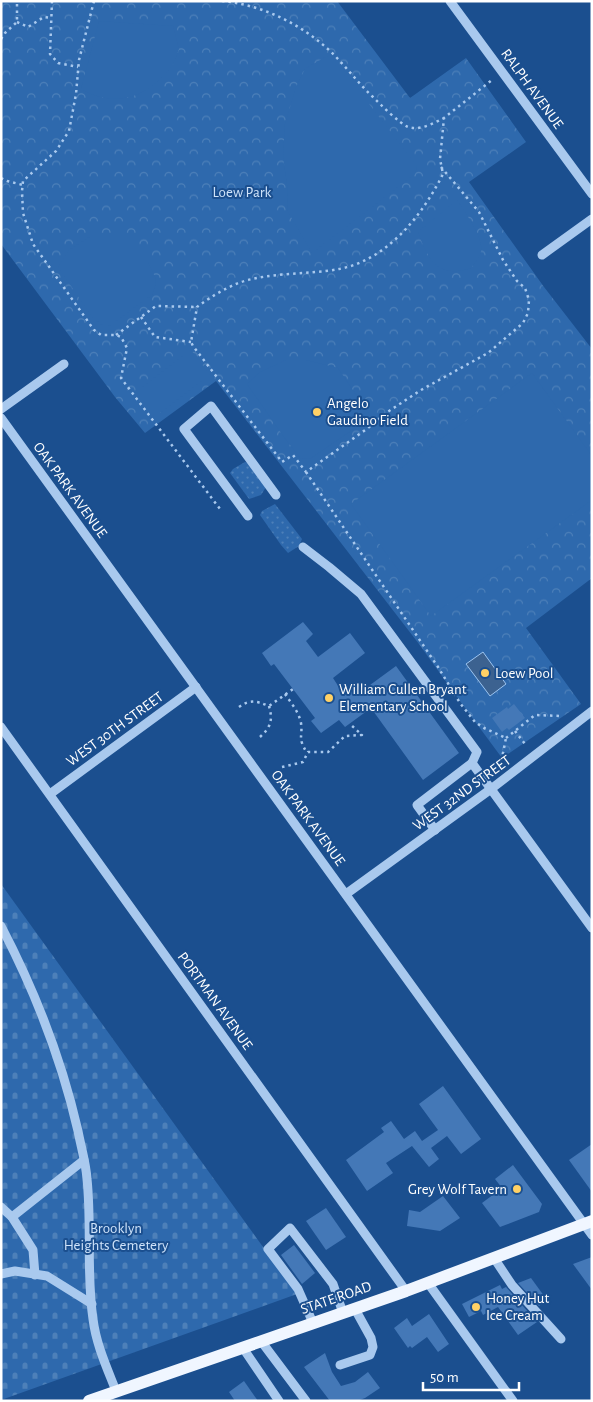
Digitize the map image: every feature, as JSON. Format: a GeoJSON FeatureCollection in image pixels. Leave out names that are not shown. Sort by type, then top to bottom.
{"type":"FeatureCollection","features":[{"type":"Feature","properties":{"kind":"main road","name":"STATE ROAD"},"geometry":{"type":"LineString","coordinates":[[93,1400],[406,1291],[588,1222]]}},
{"type":"Feature","properties":{"kind":"street","name":"RALPH AVENUE"},"geometry":{"type":"LineString","coordinates":[[450,1],[592,194]]}},
{"type":"Feature","properties":{"kind":"street"},"geometry":{"type":"LineString","coordinates":[[542,255],[592,219]]}},
{"type":"Feature","properties":{"kind":"street"},"geometry":{"type":"LineString","coordinates":[[1,409],[64,364]]}},
{"type":"Feature","properties":{"kind":"street"},"geometry":{"type":"LineString","coordinates":[[248,516],[184,430],[212,406],[276,496]]}},
{"type":"Feature","properties":{"kind":"street","name":"OAK PARK AVENUE"},"geometry":{"type":"LineString","coordinates":[[1,418],[346,894],[588,1222],[592,1235]]}},
{"type":"Feature","properties":{"kind":"street"},"geometry":{"type":"LineString","coordinates":[[303,547],[361,594],[477,752],[472,762],[416,805],[435,830]]}},
{"type":"Feature","properties":{"kind":"street","name":"WEST 30TH STREET"},"geometry":{"type":"LineString","coordinates":[[50,794],[196,687]]}},
{"type":"Feature","properties":{"kind":"street","name":"WEST 32ND STREET"},"geometry":{"type":"LineString","coordinates":[[346,894],[491,789],[592,711]]}},
{"type":"Feature","properties":{"kind":"street","name":"PORTMAN AVENUE"},"geometry":{"type":"LineString","coordinates":[[1,727],[406,1291]]}},
{"type":"Feature","properties":{"kind":"street"},"geometry":{"type":"LineString","coordinates":[[472,762],[592,928]]}},
{"type":"Feature","properties":{"kind":"street"},"geometry":{"type":"LineString","coordinates":[[1,926],[37,998],[71,1102],[87,1177],[93,1320],[99,1348],[116,1392]]}},
{"type":"Feature","properties":{"kind":"street"},"geometry":{"type":"LineString","coordinates":[[12,1217],[84,1160]]}},
{"type":"Feature","properties":{"kind":"street"},"geometry":{"type":"LineString","coordinates":[[1,1207],[12,1217],[33,1250],[35,1275]]}},
{"type":"Feature","properties":{"kind":"street"},"geometry":{"type":"LineString","coordinates":[[313,1323],[298,1289],[268,1249],[290,1228],[333,1284],[349,1311],[371,1338],[373,1347],[370,1354],[340,1366]]}},
{"type":"Feature","properties":{"kind":"street"},"geometry":{"type":"LineString","coordinates":[[494,1258],[512,1285],[561,1339]]}},
{"type":"Feature","properties":{"kind":"street"},"geometry":{"type":"LineString","coordinates":[[1,1274],[15,1271],[47,1276],[92,1304]]}},
{"type":"Feature","properties":{"kind":"street"},"geometry":{"type":"LineString","coordinates":[[428,1283],[514,1401]]}},
{"type":"Feature","properties":{"kind":"street"},"geometry":{"type":"LineString","coordinates":[[262,1341],[306,1401]]}},
{"type":"Feature","properties":{"kind":"street"},"geometry":{"type":"LineString","coordinates":[[243,1348],[279,1401]]}},
{"type":"Feature","properties":{"kind":"path"},"geometry":{"type":"LineString","coordinates":[[1,39],[17,22],[17,1]]}},
{"type":"Feature","properties":{"kind":"path"},"geometry":{"type":"LineString","coordinates":[[52,1],[50,54],[58,63],[78,67]]}},
{"type":"Feature","properties":{"kind":"path"},"geometry":{"type":"LineString","coordinates":[[94,1],[78,67],[69,131],[56,151],[24,181],[22,191],[23,213],[33,244],[94,330],[101,335],[121,337],[127,348],[121,378],[220,509]]}},
{"type":"Feature","properties":{"kind":"path"},"geometry":{"type":"LineString","coordinates":[[222,1],[239,3],[277,16],[304,29],[330,50],[356,81],[408,127],[424,127],[444,118],[492,80]]}},
{"type":"Feature","properties":{"kind":"path"},"geometry":{"type":"LineString","coordinates":[[17,22],[28,28],[44,18],[52,18]]}},
{"type":"Feature","properties":{"kind":"path"},"geometry":{"type":"LineString","coordinates":[[116,335],[156,306],[196,307],[237,284],[270,277],[341,269],[372,258],[407,228],[443,174],[440,159],[444,118]]}},
{"type":"Feature","properties":{"kind":"path"},"geometry":{"type":"LineString","coordinates":[[306,472],[386,413],[421,390],[441,381],[488,353],[523,322],[526,316],[529,300],[525,288],[517,281],[503,260],[479,212],[441,167]]}},
{"type":"Feature","properties":{"kind":"path"},"geometry":{"type":"LineString","coordinates":[[1,178],[23,185]]}},
{"type":"Feature","properties":{"kind":"path"},"geometry":{"type":"LineString","coordinates":[[191,342],[196,307]]}},
{"type":"Feature","properties":{"kind":"path"},"geometry":{"type":"LineString","coordinates":[[141,317],[155,337],[191,342],[282,462],[293,455],[438,667],[460,703],[475,722],[506,738]]}},
{"type":"Feature","properties":{"kind":"path"},"geometry":{"type":"LineString","coordinates":[[268,706],[293,689]]}},
{"type":"Feature","properties":{"kind":"path"},"geometry":{"type":"LineString","coordinates":[[285,694],[299,715],[301,722],[300,741],[307,754]]}},
{"type":"Feature","properties":{"kind":"path"},"geometry":{"type":"LineString","coordinates":[[239,707],[252,700],[268,706]]}},
{"type":"Feature","properties":{"kind":"path"},"geometry":{"type":"LineString","coordinates":[[260,737],[271,722],[268,706]]}},
{"type":"Feature","properties":{"kind":"path"},"geometry":{"type":"LineString","coordinates":[[501,763],[506,738],[535,715],[562,716]]}},
{"type":"Feature","properties":{"kind":"path"},"geometry":{"type":"LineString","coordinates":[[282,767],[302,762],[307,754],[311,752],[328,752],[345,736],[362,735],[350,724]]}},
{"type":"Feature","properties":{"kind":"path"},"geometry":{"type":"LineString","coordinates":[[515,731],[525,744]]}},
{"type":"Feature","properties":{"kind":"green space","name":"Loew Park"},"geometry":{"type":"Polygon","coordinates":[[[1,1],[337,1],[410,98],[466,58],[526,142],[469,182],[544,287],[592,349],[592,578],[526,628],[581,704],[502,758],[419,644],[216,381],[145,433],[115,397],[1,244],[1,1]]]}},
{"type":"Feature","properties":{"kind":"green space"},"geometry":{"type":"Polygon","coordinates":[[[99,21],[173,26],[179,49],[175,60],[162,77],[152,86],[130,97],[119,99],[107,98],[81,89],[99,21]]]}},
{"type":"Feature","properties":{"kind":"green space"},"geometry":{"type":"Polygon","coordinates":[[[327,56],[362,95],[417,166],[415,174],[312,253],[287,210],[288,192],[283,156],[285,124],[296,87],[305,69],[327,56]]]}},
{"type":"Feature","properties":{"kind":"green space"},"geometry":{"type":"Polygon","coordinates":[[[457,200],[477,232],[481,251],[471,268],[450,271],[442,269],[430,259],[418,232],[457,200]]]}},
{"type":"Feature","properties":{"kind":"green space"},"geometry":{"type":"Polygon","coordinates":[[[91,236],[120,236],[148,262],[156,283],[152,295],[106,328],[93,318],[58,267],[69,250],[91,236]]]}},
{"type":"Feature","properties":{"kind":"green space"},"geometry":{"type":"Polygon","coordinates":[[[191,350],[210,375],[153,418],[134,393],[191,350]]]}},
{"type":"Feature","properties":{"kind":"green space","name":"Angelo Gaudino Field"},"geometry":{"type":"Polygon","coordinates":[[[286,360],[306,360],[338,368],[371,417],[310,459],[300,458],[247,384],[260,372],[286,360]]]}},
{"type":"Feature","properties":{"kind":"green space"},"geometry":{"type":"Polygon","coordinates":[[[532,373],[592,456],[592,500],[431,616],[351,504],[532,373]]]}},
{"type":"Feature","properties":{"kind":"green space"},"geometry":{"type":"Polygon","coordinates":[[[245,462],[249,463],[266,487],[261,495],[249,499],[230,473],[245,462]]]}},
{"type":"Feature","properties":{"kind":"green space"},"geometry":{"type":"Polygon","coordinates":[[[275,504],[302,539],[299,546],[288,553],[260,515],[262,511],[275,504]]]}},
{"type":"Feature","properties":{"kind":"green space","name":"Brooklyn Heights Cemetery"},"geometry":{"type":"Polygon","coordinates":[[[1,884],[297,1294],[1,1400],[1,884]]]}},
{"type":"Feature","properties":{"kind":"shaded area","name":"Loew Pool"},"geometry":{"type":"Polygon","coordinates":[[[483,652],[506,684],[490,696],[466,664],[483,652]]]}},
{"type":"Feature","properties":{"kind":"building","name":"William Cullen Bryant Elementary School"},"geometry":{"type":"Polygon","coordinates":[[[303,622],[313,634],[306,641],[318,657],[350,633],[365,653],[333,678],[344,695],[351,690],[355,696],[396,666],[459,753],[423,780],[371,708],[345,727],[339,720],[321,733],[311,721],[315,718],[274,664],[271,666],[262,653],[303,622]]]}},
{"type":"Feature","properties":{"kind":"building"},"geometry":{"type":"Polygon","coordinates":[[[514,704],[525,718],[509,730],[507,728],[502,732],[492,718],[514,704]]]}},
{"type":"Feature","properties":{"kind":"building"},"geometry":{"type":"Polygon","coordinates":[[[443,1086],[481,1139],[461,1154],[447,1136],[431,1148],[439,1159],[429,1167],[412,1146],[386,1163],[393,1173],[367,1191],[346,1160],[384,1132],[381,1128],[391,1121],[404,1139],[415,1131],[422,1141],[438,1130],[419,1104],[443,1086]]]}},
{"type":"Feature","properties":{"kind":"building"},"geometry":{"type":"Polygon","coordinates":[[[592,1144],[592,1192],[569,1160],[592,1144]]]}},
{"type":"Feature","properties":{"kind":"building","name":"Grey Wolf Tavern"},"geometry":{"type":"Polygon","coordinates":[[[513,1165],[542,1204],[539,1212],[500,1227],[482,1203],[502,1188],[495,1179],[513,1165]]]}},
{"type":"Feature","properties":{"kind":"building"},"geometry":{"type":"Polygon","coordinates":[[[443,1196],[460,1218],[440,1231],[407,1226],[409,1210],[420,1212],[443,1196]]]}},
{"type":"Feature","properties":{"kind":"building"},"geometry":{"type":"Polygon","coordinates":[[[326,1208],[346,1237],[326,1250],[306,1221],[326,1208]]]}},
{"type":"Feature","properties":{"kind":"building"},"geometry":{"type":"Polygon","coordinates":[[[294,1245],[315,1273],[302,1284],[281,1255],[294,1245]]]}},
{"type":"Feature","properties":{"kind":"building"},"geometry":{"type":"Polygon","coordinates":[[[592,1257],[592,1290],[573,1264],[592,1257]]]}},
{"type":"Feature","properties":{"kind":"building"},"geometry":{"type":"Polygon","coordinates":[[[531,1278],[547,1300],[539,1306],[518,1283],[531,1278]]]}},
{"type":"Feature","properties":{"kind":"building"},"geometry":{"type":"Polygon","coordinates":[[[500,1285],[502,1289],[506,1287],[537,1322],[518,1335],[498,1307],[483,1315],[481,1311],[469,1317],[462,1304],[500,1285]]]}},
{"type":"Feature","properties":{"kind":"building"},"geometry":{"type":"Polygon","coordinates":[[[429,1314],[449,1344],[438,1352],[427,1337],[412,1348],[410,1346],[408,1348],[394,1328],[407,1318],[412,1326],[429,1314]]]}},
{"type":"Feature","properties":{"kind":"building"},"geometry":{"type":"Polygon","coordinates":[[[325,1353],[332,1372],[341,1386],[355,1382],[368,1372],[380,1388],[357,1401],[330,1401],[304,1367],[325,1353]]]}},
{"type":"Feature","properties":{"kind":"building"},"geometry":{"type":"Polygon","coordinates":[[[244,1381],[258,1401],[235,1401],[229,1392],[244,1381]]]}},
{"type":"Feature","properties":{"kind":"place","name":"Angelo Gaudino Field"},"geometry":{"type":"Point","coordinates":[317,412]}},
{"type":"Feature","properties":{"kind":"place","name":"Loew Pool"},"geometry":{"type":"Point","coordinates":[485,673]}},
{"type":"Feature","properties":{"kind":"place","name":"William Cullen Bryant Elementary School"},"geometry":{"type":"Point","coordinates":[329,698]}},
{"type":"Feature","properties":{"kind":"place","name":"Grey Wolf Tavern"},"geometry":{"type":"Point","coordinates":[517,1189]}},
{"type":"Feature","properties":{"kind":"place","name":"Honey Hut Ice Cream"},"geometry":{"type":"Point","coordinates":[476,1307]}}]}
